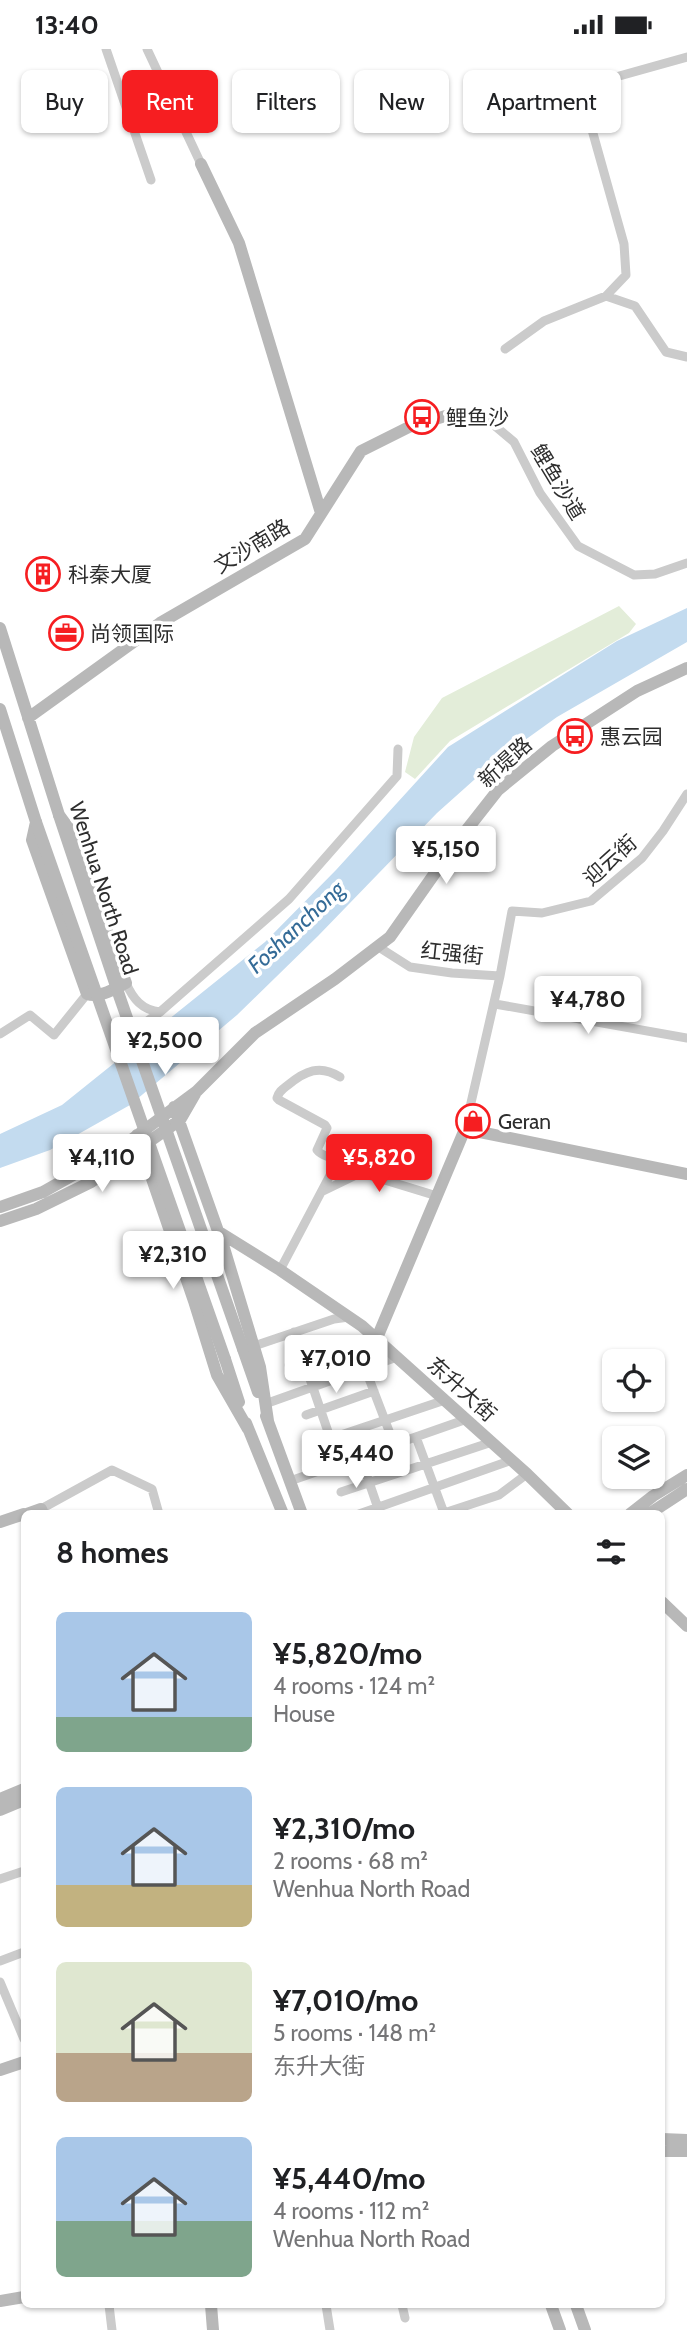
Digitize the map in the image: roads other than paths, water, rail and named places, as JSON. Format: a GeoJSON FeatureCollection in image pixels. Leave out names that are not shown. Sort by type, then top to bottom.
{"type":"FeatureCollection","features":[{"type":"Feature","properties":{"kind":"main road"},"geometry":{"type":"LineString","coordinates":[[201,164],[239,243],[321,513]]}},
{"type":"Feature","properties":{"kind":"main road","name":"文沙南路"},"geometry":{"type":"LineString","coordinates":[[28,718],[160,624],[305,538],[360,451],[411,426],[449,415],[482,415]]}},
{"type":"Feature","properties":{"kind":"main road","name":"Wenhua North Road"},"geometry":{"type":"LineString","coordinates":[[0,628],[120,998],[248,1348],[268,1421],[301,1510]]}},
{"type":"Feature","properties":{"kind":"main road","name":"新堤路"},"geometry":{"type":"LineString","coordinates":[[0,1221],[36,1209],[91,1182],[174,1107],[197,1091],[255,1033],[335,979],[390,937],[454,846],[498,790],[552,746],[637,691],[687,669]]}},
{"type":"Feature","properties":{"kind":"main road"},"geometry":{"type":"LineString","coordinates":[[0,709],[4,736],[277,1510]]}},
{"type":"Feature","properties":{"kind":"main road"},"geometry":{"type":"LineString","coordinates":[[36,822],[32,840],[87,994],[93,996],[126,983],[70,830],[59,815]]}},
{"type":"Feature","properties":{"kind":"main road","name":"新堤路"},"geometry":{"type":"LineString","coordinates":[[0,1207],[43,1192],[180,1121],[197,1091]]}},
{"type":"Feature","properties":{"kind":"main road"},"geometry":{"type":"LineString","coordinates":[[174,1107],[219,1232],[248,1348],[260,1367],[268,1421]]}},
{"type":"Feature","properties":{"kind":"main road"},"geometry":{"type":"LineString","coordinates":[[376,1337],[465,1129],[687,1174]]}},
{"type":"Feature","properties":{"kind":"main road"},"geometry":{"type":"LineString","coordinates":[[139,1141],[217,1375],[248,1429]]}},
{"type":"Feature","properties":{"kind":"main road","name":"东升大街"},"geometry":{"type":"LineString","coordinates":[[219,1232],[280,1270],[376,1337],[564,1510]]}},
{"type":"Feature","properties":{"kind":"main road"},"geometry":{"type":"LineString","coordinates":[[635,1510],[687,1475]]}},
{"type":"Feature","properties":{"kind":"main road"},"geometry":{"type":"LineString","coordinates":[[655,1510],[687,1489]]}},
{"type":"Feature","properties":{"kind":"main road"},"geometry":{"type":"LineString","coordinates":[[0,1522],[21,1516]]}},
{"type":"Feature","properties":{"kind":"main road"},"geometry":{"type":"LineString","coordinates":[[665,1605],[687,1626]]}},
{"type":"Feature","properties":{"kind":"main road"},"geometry":{"type":"LineString","coordinates":[[0,1799],[21,1790]]}},
{"type":"Feature","properties":{"kind":"main road"},"geometry":{"type":"LineString","coordinates":[[0,1809],[21,1801]]}},
{"type":"Feature","properties":{"kind":"main road"},"geometry":{"type":"LineString","coordinates":[[0,2070],[21,2063]]}},
{"type":"Feature","properties":{"kind":"main road"},"geometry":{"type":"LineString","coordinates":[[665,2139],[687,2140]]}},
{"type":"Feature","properties":{"kind":"main road"},"geometry":{"type":"LineString","coordinates":[[665,2151],[687,2151]]}},
{"type":"Feature","properties":{"kind":"main road"},"geometry":{"type":"LineString","coordinates":[[0,2301],[21,2298]]}},
{"type":"Feature","properties":{"kind":"main road"},"geometry":{"type":"LineString","coordinates":[[211,2308],[213,2330]]}},
{"type":"Feature","properties":{"kind":"main road"},"geometry":{"type":"LineString","coordinates":[[552,2308],[560,2330]]}},
{"type":"Feature","properties":{"kind":"main road"},"geometry":{"type":"LineString","coordinates":[[577,2308],[586,2330]]}},
{"type":"Feature","properties":{"kind":"street"},"geometry":{"type":"LineString","coordinates":[[106,49],[151,180]]}},
{"type":"Feature","properties":{"kind":"street"},"geometry":{"type":"LineString","coordinates":[[147,49],[201,164]]}},
{"type":"Feature","properties":{"kind":"street"},"geometry":{"type":"LineString","coordinates":[[505,349],[544,321],[606,296],[626,275],[624,244],[580,87],[687,57]]}},
{"type":"Feature","properties":{"kind":"street"},"geometry":{"type":"LineString","coordinates":[[606,296],[635,306],[666,352],[687,357]]}},
{"type":"Feature","properties":{"kind":"street","name":"鲤鱼沙道"},"geometry":{"type":"LineString","coordinates":[[482,415],[514,442],[540,493],[578,546],[635,575],[655,574],[687,563]]}},
{"type":"Feature","properties":{"kind":"street"},"geometry":{"type":"LineString","coordinates":[[125,1037],[160,1012],[289,898],[397,776],[398,749]]}},
{"type":"Feature","properties":{"kind":"street","name":"迎云街"},"geometry":{"type":"LineString","coordinates":[[500,976],[512,911],[542,913],[591,901],[642,858],[687,794]]}},
{"type":"Feature","properties":{"kind":"street","name":"红强街"},"geometry":{"type":"LineString","coordinates":[[377,946],[410,967],[500,976],[465,1129]]}},
{"type":"Feature","properties":{"kind":"street"},"geometry":{"type":"LineString","coordinates":[[126,983],[132,997],[149,1011],[160,1012]]}},
{"type":"Feature","properties":{"kind":"street"},"geometry":{"type":"LineString","coordinates":[[0,1034],[30,1015],[54,1035],[87,994]]}},
{"type":"Feature","properties":{"kind":"street"},"geometry":{"type":"LineString","coordinates":[[495,1004],[687,1038]]}},
{"type":"Feature","properties":{"kind":"street"},"geometry":{"type":"LineString","coordinates":[[280,1270],[337,1163],[317,1150],[327,1128],[325,1125],[277,1098],[279,1093],[303,1073],[322,1070],[340,1077]]}},
{"type":"Feature","properties":{"kind":"street"},"geometry":{"type":"LineString","coordinates":[[321,1192],[356,1175],[365,1174],[437,1196]]}},
{"type":"Feature","properties":{"kind":"street"},"geometry":{"type":"LineString","coordinates":[[248,1348],[334,1319],[350,1317]]}},
{"type":"Feature","properties":{"kind":"street"},"geometry":{"type":"LineString","coordinates":[[294,1332],[339,1464]]}},
{"type":"Feature","properties":{"kind":"street"},"geometry":{"type":"LineString","coordinates":[[289,1365],[376,1337]]}},
{"type":"Feature","properties":{"kind":"street"},"geometry":{"type":"LineString","coordinates":[[265,1404],[397,1357]]}},
{"type":"Feature","properties":{"kind":"street"},"geometry":{"type":"LineString","coordinates":[[365,1368],[394,1444]]}},
{"type":"Feature","properties":{"kind":"street"},"geometry":{"type":"LineString","coordinates":[[306,1415],[374,1391]]}},
{"type":"Feature","properties":{"kind":"street"},"geometry":{"type":"LineString","coordinates":[[320,1442],[445,1400]]}},
{"type":"Feature","properties":{"kind":"street"},"geometry":{"type":"LineString","coordinates":[[290,1481],[467,1419]]}},
{"type":"Feature","properties":{"kind":"street"},"geometry":{"type":"LineString","coordinates":[[416,1437],[442,1510]]}},
{"type":"Feature","properties":{"kind":"street"},"geometry":{"type":"LineString","coordinates":[[341,1493],[492,1442]]}},
{"type":"Feature","properties":{"kind":"street"},"geometry":{"type":"LineString","coordinates":[[360,1456],[379,1510],[512,1460]]}},
{"type":"Feature","properties":{"kind":"street"},"geometry":{"type":"LineString","coordinates":[[44,1510],[112,1470],[152,1489],[158,1510]]}},
{"type":"Feature","properties":{"kind":"street"},"geometry":{"type":"LineString","coordinates":[[452,1510],[499,1495],[527,1474]]}},
{"type":"Feature","properties":{"kind":"street"},"geometry":{"type":"LineString","coordinates":[[0,1879],[21,1872]]}},
{"type":"Feature","properties":{"kind":"street"},"geometry":{"type":"LineString","coordinates":[[0,1961],[21,1953]]}},
{"type":"Feature","properties":{"kind":"street"},"geometry":{"type":"LineString","coordinates":[[0,1982],[21,2032]]}},
{"type":"Feature","properties":{"kind":"street"},"geometry":{"type":"LineString","coordinates":[[109,2308],[113,2330]]}},
{"type":"Feature","properties":{"kind":"street"},"geometry":{"type":"LineString","coordinates":[[326,2308],[330,2330]]}},
{"type":"Feature","properties":{"kind":"street"},"geometry":{"type":"LineString","coordinates":[[403,2308],[405,2318]]}},
{"type":"Feature","properties":{"kind":"water","name":"Foshanchong"},"geometry":{"type":"Polygon","coordinates":[[[687,608],[687,642],[557,717],[493,763],[437,813],[237,1015],[130,1105],[50,1150],[0,1168],[0,1134],[62,1105],[265,942],[336,870],[448,747],[617,641],[687,608]]]}},
{"type":"Feature","properties":{"kind":"place","name":"鲤鱼沙"},"geometry":{"type":"Point","coordinates":[422,417]}},
{"type":"Feature","properties":{"kind":"place","name":"科秦大厦"},"geometry":{"type":"Point","coordinates":[43,574]}},
{"type":"Feature","properties":{"kind":"place","name":"尚领国际"},"geometry":{"type":"Point","coordinates":[66,633]}},
{"type":"Feature","properties":{"kind":"place","name":"惠云园"},"geometry":{"type":"Point","coordinates":[575,736]}},
{"type":"Feature","properties":{"kind":"place","name":"Geran"},"geometry":{"type":"Point","coordinates":[473,1121]}}]}
